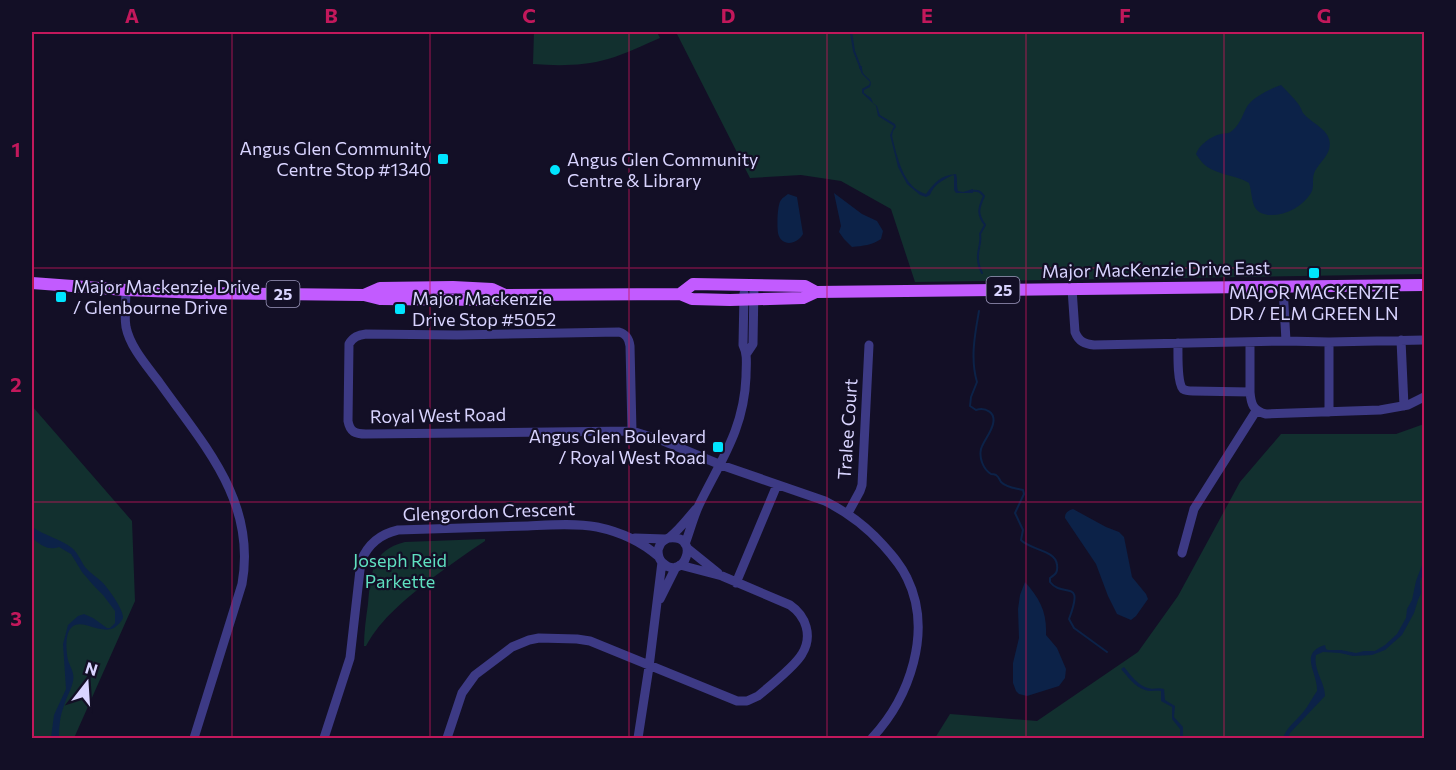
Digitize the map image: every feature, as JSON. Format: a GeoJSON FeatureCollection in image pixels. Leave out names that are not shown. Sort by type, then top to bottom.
{"type":"FeatureCollection","features":[{"type":"Feature","properties":{"kind":"main road","name":"Major MacKenzie Drive East"},"geometry":{"type":"LineString","coordinates":[[32,283],[201,293],[364,295],[380,288],[453,287],[492,289],[506,295],[680,294],[692,299],[749,300],[803,298],[816,292],[1425,285]]}},
{"type":"Feature","properties":{"kind":"main road","name":"Major MacKenzie Drive East"},"geometry":{"type":"LineString","coordinates":[[680,294],[693,284],[805,286],[816,292]]}},
{"type":"Feature","properties":{"kind":"street"},"geometry":{"type":"LineString","coordinates":[[656,607],[678,566],[687,558],[686,546],[698,507],[721,465],[740,417],[746,382],[747,353],[743,345],[749,285]]}},
{"type":"Feature","properties":{"kind":"street"},"geometry":{"type":"LineString","coordinates":[[1283,287],[1286,341]]}},
{"type":"Feature","properties":{"kind":"street"},"geometry":{"type":"LineString","coordinates":[[1072,289],[1075,332],[1077,337],[1086,344],[1425,340]]}},
{"type":"Feature","properties":{"kind":"street"},"geometry":{"type":"LineString","coordinates":[[126,290],[126,327],[133,344],[213,457],[228,484],[237,507],[244,539],[245,563],[240,592],[194,738]]}},
{"type":"Feature","properties":{"kind":"street","name":"Royal West Road"},"geometry":{"type":"LineString","coordinates":[[632,431],[630,346],[627,337],[619,332],[366,334],[355,337],[349,344],[348,421],[349,428],[358,434],[632,431],[825,501],[848,513],[868,530],[899,564],[913,592],[917,614],[916,648],[909,678],[892,715],[872,738]]}},
{"type":"Feature","properties":{"kind":"street"},"geometry":{"type":"LineString","coordinates":[[1401,340],[1404,406]]}},
{"type":"Feature","properties":{"kind":"street"},"geometry":{"type":"LineString","coordinates":[[1250,342],[1250,392],[1251,402],[1256,411],[1266,414],[1380,410],[1404,406],[1425,397]]}},
{"type":"Feature","properties":{"kind":"street"},"geometry":{"type":"LineString","coordinates":[[1329,342],[1329,412]]}},
{"type":"Feature","properties":{"kind":"street"},"geometry":{"type":"LineString","coordinates":[[1178,343],[1180,382],[1187,391],[1250,392]]}},
{"type":"Feature","properties":{"kind":"street","name":"Tralee Court"},"geometry":{"type":"LineString","coordinates":[[848,513],[862,484],[870,345]]}},
{"type":"Feature","properties":{"kind":"street"},"geometry":{"type":"LineString","coordinates":[[1182,553],[1194,509],[1256,411]]}},
{"type":"Feature","properties":{"kind":"street"},"geometry":{"type":"LineString","coordinates":[[736,583],[777,485]]}},
{"type":"Feature","properties":{"kind":"street"},"geometry":{"type":"LineString","coordinates":[[638,738],[656,607],[660,545],[698,507]]}},
{"type":"Feature","properties":{"kind":"street","name":"Glengordon Crescent"},"geometry":{"type":"LineString","coordinates":[[324,738],[350,658],[361,561],[369,547],[382,535],[398,530],[576,525],[596,527],[632,537],[667,539]]}},
{"type":"Feature","properties":{"kind":"street","name":"Glengordon Crescent"},"geometry":{"type":"LineString","coordinates":[[632,537],[652,551],[660,560]]}},
{"type":"Feature","properties":{"kind":"street"},"geometry":{"type":"LineString","coordinates":[[447,738],[462,693],[470,681],[479,671],[512,647],[529,640],[552,638],[590,641],[731,700],[742,702],[758,696],[797,661],[804,652],[807,641],[806,627],[796,610],[790,605],[722,576],[678,538],[667,539]]}},
{"type":"Feature","properties":{"kind":"street"},"geometry":{"type":"LineString","coordinates":[[660,560],[666,565],[722,576]]}},
{"type":"Feature","properties":{"kind":"green space"},"geometry":{"type":"Polygon","coordinates":[[[534,32],[657,32],[660,38],[621,55],[599,61],[571,65],[542,65],[533,64],[534,32]]]}},
{"type":"Feature","properties":{"kind":"green space"},"geometry":{"type":"Polygon","coordinates":[[[676,32],[1424,32],[1424,274],[915,282],[891,209],[841,181],[801,175],[750,178],[676,32]]]}},
{"type":"Feature","properties":{"kind":"green space"},"geometry":{"type":"Polygon","coordinates":[[[32,406],[132,521],[135,601],[74,738],[32,738],[34,689],[32,667],[32,406]]]}},
{"type":"Feature","properties":{"kind":"green space"},"geometry":{"type":"Polygon","coordinates":[[[1424,424],[1424,738],[935,738],[950,714],[1037,721],[1138,652],[1178,596],[1240,482],[1281,434],[1396,434],[1424,424]]]}},
{"type":"Feature","properties":{"kind":"green space","name":"Joseph Reid Parkette"},"geometry":{"type":"Polygon","coordinates":[[[485,539],[404,601],[379,626],[364,646],[370,583],[375,565],[385,551],[405,542],[485,539]]]}},
{"type":"Feature","properties":{"kind":"water"},"geometry":{"type":"Polygon","coordinates":[[[862,66],[863,73],[871,82],[870,87],[864,90],[864,93],[877,106],[880,115],[895,124],[892,136],[896,153],[906,178],[912,185],[918,191],[926,194],[938,180],[946,176],[956,174],[958,191],[973,189],[973,193],[956,193],[953,175],[939,183],[926,197],[907,184],[898,167],[890,135],[894,126],[878,116],[876,106],[862,93],[862,89],[870,82],[862,74],[859,67],[862,66]]]}},
{"type":"Feature","properties":{"kind":"water"},"geometry":{"type":"Polygon","coordinates":[[[1281,85],[1297,102],[1303,113],[1324,131],[1330,144],[1328,152],[1315,171],[1312,190],[1307,198],[1287,212],[1268,215],[1256,209],[1249,183],[1211,169],[1196,154],[1209,139],[1233,130],[1248,105],[1255,99],[1281,85]]]}},
{"type":"Feature","properties":{"kind":"water"},"geometry":{"type":"Polygon","coordinates":[[[834,193],[862,214],[877,221],[883,231],[881,239],[864,246],[852,247],[839,232],[841,226],[834,193]]]}},
{"type":"Feature","properties":{"kind":"water"},"geometry":{"type":"Polygon","coordinates":[[[788,194],[797,197],[803,234],[797,240],[789,243],[782,241],[777,226],[780,203],[788,194]]]}},
{"type":"Feature","properties":{"kind":"water"},"geometry":{"type":"Polygon","coordinates":[[[1073,509],[1119,532],[1124,537],[1132,577],[1148,599],[1131,620],[1117,614],[1096,564],[1065,518],[1067,512],[1073,509]]]}},
{"type":"Feature","properties":{"kind":"water"},"geometry":{"type":"Polygon","coordinates":[[[32,527],[72,548],[85,567],[108,589],[123,614],[119,623],[108,630],[80,624],[75,625],[69,631],[67,652],[73,678],[63,707],[59,738],[51,738],[54,715],[66,689],[63,644],[68,625],[84,614],[110,628],[115,623],[115,611],[82,572],[71,554],[59,547],[48,548],[41,545],[32,537],[32,527]]]}},
{"type":"Feature","properties":{"kind":"water"},"geometry":{"type":"Polygon","coordinates":[[[1424,560],[1424,571],[1420,582],[1421,593],[1414,613],[1402,635],[1385,650],[1372,655],[1353,656],[1323,652],[1316,655],[1316,666],[1325,696],[1290,733],[1288,738],[1283,738],[1317,691],[1311,664],[1312,653],[1325,645],[1328,650],[1356,653],[1375,651],[1385,645],[1397,634],[1406,618],[1424,560]]]}},
{"type":"Feature","properties":{"kind":"water"},"geometry":{"type":"Polygon","coordinates":[[[1025,582],[1042,606],[1046,635],[1057,648],[1066,669],[1065,678],[1059,686],[1027,696],[1019,694],[1013,683],[1013,663],[1019,638],[1018,609],[1025,582]]]}},
{"type":"Feature","properties":{"kind":"water"},"geometry":{"type":"Polygon","coordinates":[[[1124,667],[1144,687],[1164,689],[1165,700],[1175,706],[1174,717],[1183,727],[1183,738],[1180,738],[1180,729],[1172,719],[1172,707],[1161,701],[1161,691],[1141,689],[1121,669],[1124,667]]]}},
{"type":"Feature","properties":{"kind":"waterway"},"geometry":{"type":"LineString","coordinates":[[844,32],[851,32],[854,51],[861,69]]}},
{"type":"Feature","properties":{"kind":"waterway"},"geometry":{"type":"LineString","coordinates":[[971,191],[979,191],[984,196],[979,211],[985,225],[980,234],[978,256],[982,273]]}},
{"type":"Feature","properties":{"kind":"waterway"},"geometry":{"type":"LineString","coordinates":[[979,311],[974,355],[977,382],[970,406],[976,410],[989,411],[994,420],[981,449],[982,463],[988,472],[997,476],[1003,484],[1023,490],[1024,494],[1015,513],[1023,530],[1021,540],[1048,553],[1056,560],[1057,571],[1050,578],[1050,582],[1055,587],[1073,593],[1075,598],[1069,619],[1074,628],[1107,652]]}},
{"type":"Feature","properties":{"kind":"place","name":"Angus Glen Community Centre Stop #1340"},"geometry":{"type":"Point","coordinates":[443,159]}},
{"type":"Feature","properties":{"kind":"place","name":"Angus Glen Community Centre & Library"},"geometry":{"type":"Point","coordinates":[555,170]}},
{"type":"Feature","properties":{"kind":"place","name":"MAJOR MACKENZIE DR / ELM GREEN LN"},"geometry":{"type":"Point","coordinates":[1314,273]}},
{"type":"Feature","properties":{"kind":"place","name":"Major Mackenzie Drive / Glenbourne Drive"},"geometry":{"type":"Point","coordinates":[61,297]}},
{"type":"Feature","properties":{"kind":"place","name":"Major Mackenzie Drive Stop #5052"},"geometry":{"type":"Point","coordinates":[400,309]}},
{"type":"Feature","properties":{"kind":"place","name":"Angus Glen Boulevard / Royal West Road"},"geometry":{"type":"Point","coordinates":[718,447]}}]}
